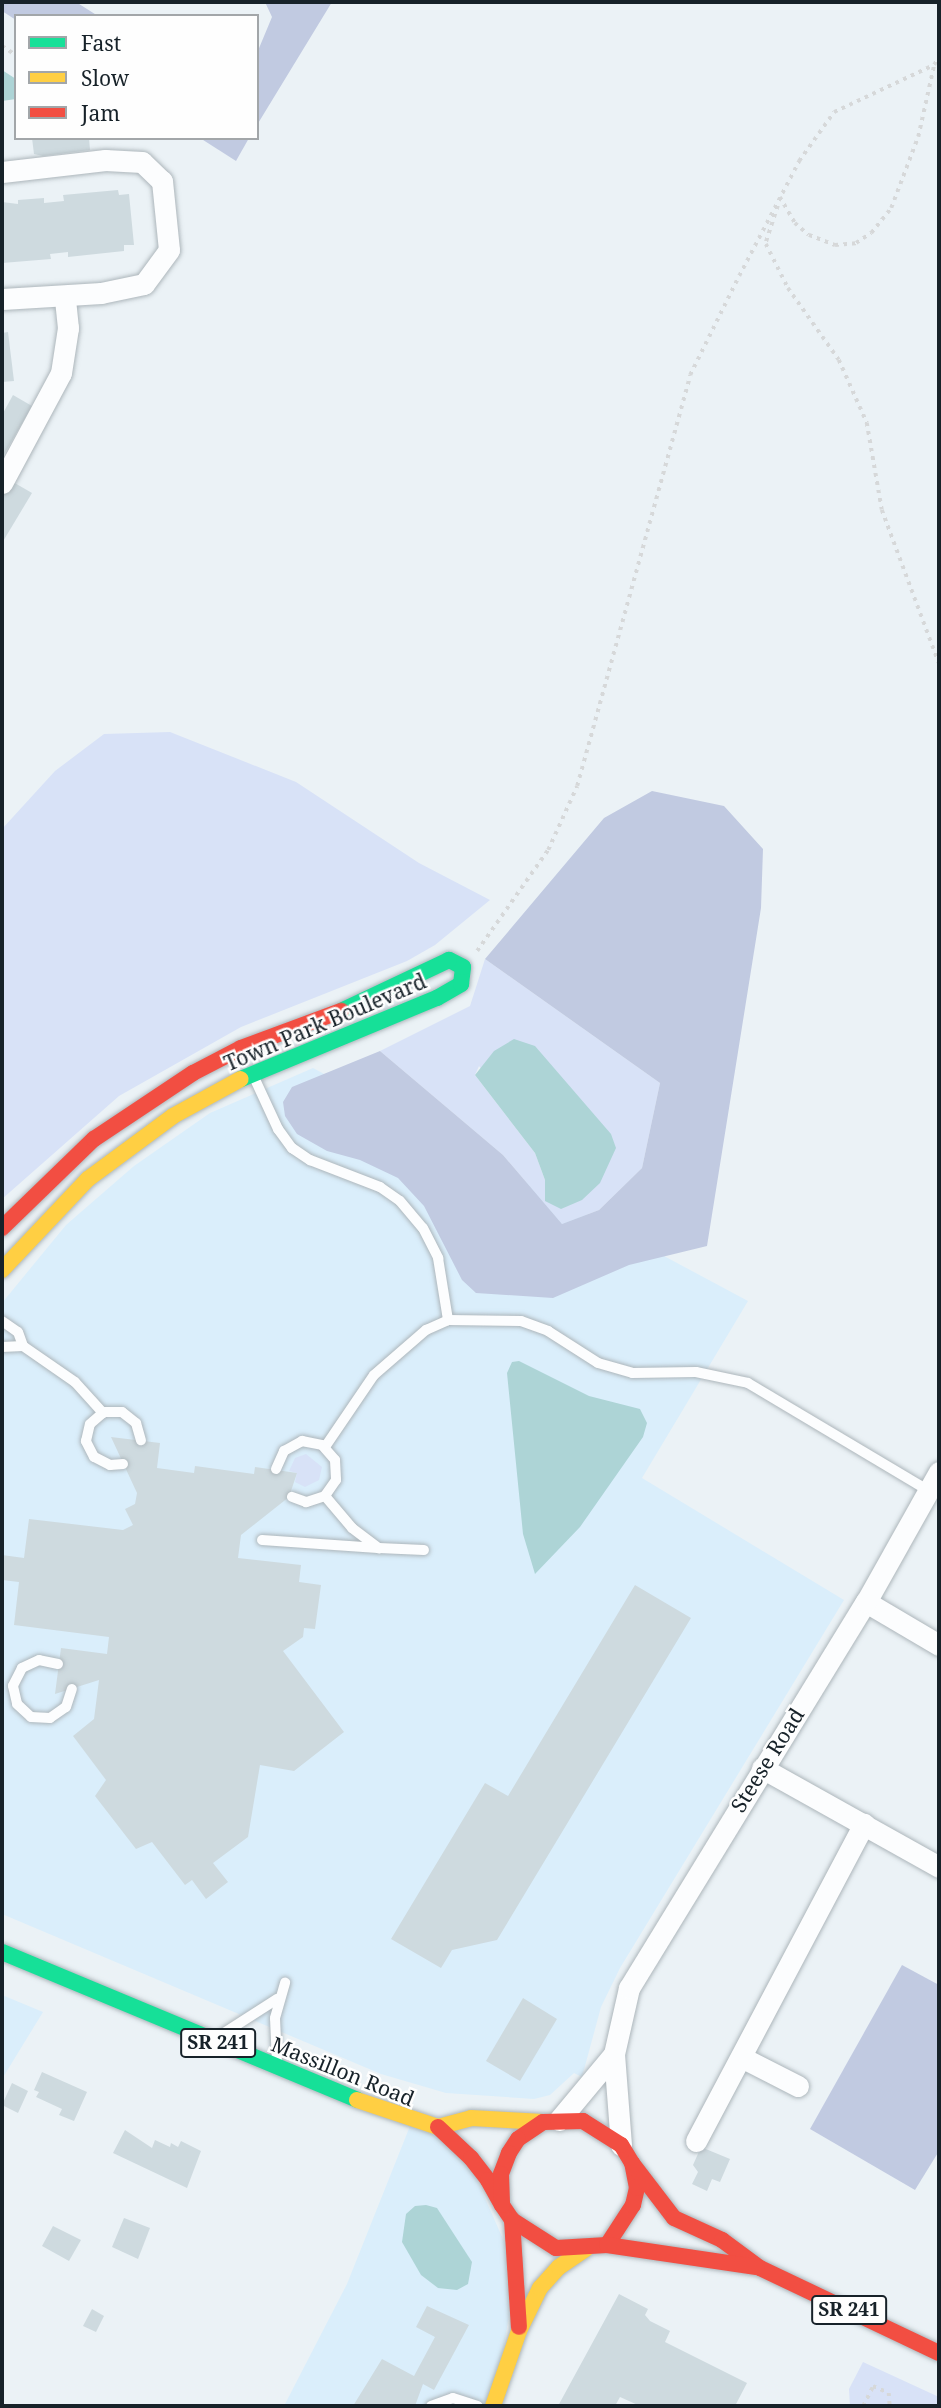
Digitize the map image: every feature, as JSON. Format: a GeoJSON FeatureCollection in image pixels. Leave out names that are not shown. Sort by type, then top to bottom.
{"type":"FeatureCollection","features":[{"type":"Feature","properties":{"kind":"main road","name":"Town Park Boulevard"},"geometry":{"type":"LineString","coordinates":[[2,1228],[44,1183],[109,1128],[241,1048],[377,998],[449,960],[463,967],[461,984],[437,998],[375,1027],[252,1073],[130,1146],[64,1202],[2,1270]]}},
{"type":"Feature","properties":{"kind":"main road","name":"Massillon Road"},"geometry":{"type":"LineString","coordinates":[[2,1952],[383,2112],[438,2127],[471,2158],[502,2205]]}},
{"type":"Feature","properties":{"kind":"main road","name":"SR 241"},"geometry":{"type":"LineString","coordinates":[[438,2127],[471,2118],[589,2124],[627,2154],[674,2218],[722,2240],[760,2267],[939,2353]]}},
{"type":"Feature","properties":{"kind":"main road"},"geometry":{"type":"LineString","coordinates":[[502,2205],[501,2174],[509,2153],[518,2140],[551,2121]]}},
{"type":"Feature","properties":{"kind":"main road"},"geometry":{"type":"LineString","coordinates":[[607,2245],[633,2206],[636,2188],[627,2154]]}},
{"type":"Feature","properties":{"kind":"main road","name":"SR 241"},"geometry":{"type":"LineString","coordinates":[[502,2205],[512,2220],[543,2244],[586,2249],[607,2245],[760,2267]]}},
{"type":"Feature","properties":{"kind":"main road"},"geometry":{"type":"LineString","coordinates":[[512,2220],[519,2331]]}},
{"type":"Feature","properties":{"kind":"main road"},"geometry":{"type":"LineString","coordinates":[[494,2406],[519,2331],[547,2279],[586,2249]]}},
{"type":"Feature","properties":{"kind":"street"},"geometry":{"type":"LineString","coordinates":[[2,172],[105,160],[142,162],[162,181],[169,250],[144,284],[65,297],[2,299]]}},
{"type":"Feature","properties":{"kind":"street"},"geometry":{"type":"LineString","coordinates":[[2,483],[61,373],[68,328],[65,297]]}},
{"type":"Feature","properties":{"kind":"street","name":"Steese Road"},"geometry":{"type":"LineString","coordinates":[[627,2154],[614,2054],[629,1988],[866,1602],[939,1472]]}},
{"type":"Feature","properties":{"kind":"street"},"geometry":{"type":"LineString","coordinates":[[866,1602],[939,1645]]}},
{"type":"Feature","properties":{"kind":"street"},"geometry":{"type":"LineString","coordinates":[[762,1768],[939,1867]]}},
{"type":"Feature","properties":{"kind":"street"},"geometry":{"type":"LineString","coordinates":[[696,2141],[864,1824]]}},
{"type":"Feature","properties":{"kind":"street","name":"Steese Road"},"geometry":{"type":"LineString","coordinates":[[551,2121],[614,2054]]}},
{"type":"Feature","properties":{"kind":"street"},"geometry":{"type":"LineString","coordinates":[[741,2057],[798,2086]]}},
{"type":"Feature","properties":{"kind":"lane"},"geometry":{"type":"LineString","coordinates":[[241,1048],[278,1129],[292,1148],[310,1160],[380,1187],[400,1201],[423,1228],[438,1258],[448,1320]]}},
{"type":"Feature","properties":{"kind":"lane"},"geometry":{"type":"LineString","coordinates":[[325,1447],[374,1375],[426,1331],[448,1320],[521,1321],[548,1331],[598,1363],[632,1373],[696,1372],[748,1383],[929,1492]]}},
{"type":"Feature","properties":{"kind":"lane"},"geometry":{"type":"LineString","coordinates":[[2,1321],[18,1332],[23,1346],[75,1382],[103,1413],[130,1416],[141,1440]]}},
{"type":"Feature","properties":{"kind":"lane"},"geometry":{"type":"LineString","coordinates":[[2,1347],[23,1346]]}},
{"type":"Feature","properties":{"kind":"lane"},"geometry":{"type":"LineString","coordinates":[[103,1413],[90,1423],[89,1450],[101,1463],[123,1464]]}},
{"type":"Feature","properties":{"kind":"lane"},"geometry":{"type":"LineString","coordinates":[[276,1469],[292,1444],[312,1441],[325,1447],[337,1470],[325,1496],[306,1502],[292,1497]]}},
{"type":"Feature","properties":{"kind":"lane"},"geometry":{"type":"LineString","coordinates":[[325,1496],[352,1528],[379,1548]]}},
{"type":"Feature","properties":{"kind":"lane"},"geometry":{"type":"LineString","coordinates":[[262,1540],[424,1550]]}},
{"type":"Feature","properties":{"kind":"lane"},"geometry":{"type":"LineString","coordinates":[[13,1695],[22,1668],[39,1660],[58,1664]]}},
{"type":"Feature","properties":{"kind":"lane"},"geometry":{"type":"LineString","coordinates":[[2,1690],[13,1695],[23,1712],[50,1718],[66,1707],[72,1689]]}},
{"type":"Feature","properties":{"kind":"lane"},"geometry":{"type":"LineString","coordinates":[[278,2068],[277,1999],[285,1982]]}},
{"type":"Feature","properties":{"kind":"lane"},"geometry":{"type":"LineString","coordinates":[[211,2040],[277,1999]]}},
{"type":"Feature","properties":{"kind":"lane"},"geometry":{"type":"LineString","coordinates":[[431,2406],[453,2398],[478,2406]]}},
{"type":"Feature","properties":{"kind":"path"},"geometry":{"type":"LineString","coordinates":[[780,197],[795,223],[809,235],[835,245],[856,243],[871,233],[891,208],[918,137],[934,65],[939,56]]}},
{"type":"Feature","properties":{"kind":"path"},"geometry":{"type":"LineString","coordinates":[[463,967],[548,850],[577,786],[690,375],[780,197],[834,112],[934,65]]}},
{"type":"Feature","properties":{"kind":"path"},"geometry":{"type":"LineString","coordinates":[[780,197],[766,244],[788,288],[839,360],[867,423],[882,510],[939,663]]}},
{"type":"Feature","properties":{"kind":"path"},"geometry":{"type":"LineString","coordinates":[[863,2406],[873,2386],[889,2393],[890,2406]]}},
{"type":"Feature","properties":{"kind":"shaded area"},"geometry":{"type":"Polygon","coordinates":[[[2,2],[76,2],[95,14],[14,14],[14,19],[2,11],[2,2]]]}},
{"type":"Feature","properties":{"kind":"shaded area"},"geometry":{"type":"Polygon","coordinates":[[[265,2],[332,2],[259,122],[259,48],[272,17],[265,2]]]}},
{"type":"Feature","properties":{"kind":"shaded area"},"geometry":{"type":"Polygon","coordinates":[[[2,70],[14,78],[14,99],[2,101],[2,70]]]}},
{"type":"Feature","properties":{"kind":"shaded area"},"geometry":{"type":"Polygon","coordinates":[[[203,140],[248,140],[236,161],[203,140]]]}},
{"type":"Feature","properties":{"kind":"shaded area"},"geometry":{"type":"Polygon","coordinates":[[[170,732],[296,782],[419,863],[490,900],[435,945],[407,961],[241,1027],[119,1096],[2,1199],[2,829],[55,771],[104,734],[170,732]]]}},
{"type":"Feature","properties":{"kind":"shaded area"},"geometry":{"type":"Polygon","coordinates":[[[652,791],[724,806],[763,849],[761,908],[707,1246],[629,1265],[553,1298],[476,1293],[462,1280],[424,1206],[398,1178],[360,1160],[327,1151],[297,1134],[285,1116],[283,1102],[292,1087],[380,1051],[503,1155],[562,1224],[599,1210],[642,1168],[660,1083],[485,959],[604,818],[652,791]]]}},
{"type":"Feature","properties":{"kind":"shaded area"},"geometry":{"type":"Polygon","coordinates":[[[485,959],[660,1083],[642,1168],[599,1210],[562,1224],[503,1155],[380,1051],[470,1006],[485,959]],[[479,1066],[475,1075],[535,1153],[545,1180],[582,1200],[479,1066]]]}},
{"type":"Feature","properties":{"kind":"shaded area"},"geometry":{"type":"Polygon","coordinates":[[[514,1039],[535,1046],[611,1134],[616,1148],[600,1183],[582,1200],[561,1209],[545,1201],[545,1180],[535,1153],[475,1075],[494,1051],[514,1039]]]}},
{"type":"Feature","properties":{"kind":"shaded area"},"geometry":{"type":"Polygon","coordinates":[[[313,1068],[748,1301],[642,1478],[844,1600],[620,1968],[601,2007],[582,2077],[574,2073],[550,2095],[534,2099],[446,2093],[381,2074],[2,1914],[2,1303],[66,1225],[134,1166],[210,1113],[313,1068]]]}},
{"type":"Feature","properties":{"kind":"shaded area"},"geometry":{"type":"Polygon","coordinates":[[[519,1361],[589,1396],[640,1409],[647,1423],[643,1437],[580,1527],[535,1574],[523,1534],[507,1373],[512,1362],[519,1361]]]}},
{"type":"Feature","properties":{"kind":"shaded area"},"geometry":{"type":"Polygon","coordinates":[[[306,1454],[322,1467],[319,1480],[305,1487],[295,1482],[297,1473],[289,1471],[295,1458],[306,1454]]]}},
{"type":"Feature","properties":{"kind":"shaded area"},"geometry":{"type":"Polygon","coordinates":[[[902,1965],[939,1985],[939,2151],[915,2190],[810,2129],[902,1965]]]}},
{"type":"Feature","properties":{"kind":"shaded area"},"geometry":{"type":"Polygon","coordinates":[[[2,1995],[43,2012],[2,2079],[2,1995]]]}},
{"type":"Feature","properties":{"kind":"shaded area"},"geometry":{"type":"Polygon","coordinates":[[[412,2121],[465,2153],[517,2271],[493,2406],[284,2406],[347,2284],[412,2121]]]}},
{"type":"Feature","properties":{"kind":"shaded area"},"geometry":{"type":"Polygon","coordinates":[[[415,2206],[437,2208],[472,2262],[468,2284],[457,2290],[438,2288],[421,2275],[402,2242],[406,2214],[415,2206]]]}},
{"type":"Feature","properties":{"kind":"shaded area"},"geometry":{"type":"Polygon","coordinates":[[[863,2362],[939,2397],[939,2406],[850,2406],[849,2389],[863,2362]]]}},
{"type":"Feature","properties":{"kind":"building"},"geometry":{"type":"Polygon","coordinates":[[[32,140],[89,140],[90,150],[43,156],[34,154],[32,140]]]}},
{"type":"Feature","properties":{"kind":"building"},"geometry":{"type":"Polygon","coordinates":[[[118,190],[119,195],[129,194],[134,245],[124,245],[124,251],[68,257],[68,252],[50,254],[51,259],[2,263],[2,202],[18,204],[18,200],[44,198],[44,203],[64,201],[63,195],[118,190]]]}},
{"type":"Feature","properties":{"kind":"building"},"geometry":{"type":"Polygon","coordinates":[[[8,332],[14,381],[2,382],[2,333],[8,332]]]}},
{"type":"Feature","properties":{"kind":"building"},"geometry":{"type":"Polygon","coordinates":[[[13,395],[32,406],[2,458],[2,415],[13,395]]]}},
{"type":"Feature","properties":{"kind":"building"},"geometry":{"type":"Polygon","coordinates":[[[13,482],[32,493],[2,543],[2,497],[13,482]]]}},
{"type":"Feature","properties":{"kind":"building"},"geometry":{"type":"Polygon","coordinates":[[[111,1437],[160,1443],[157,1468],[194,1473],[195,1466],[254,1474],[255,1467],[297,1473],[289,1497],[241,1535],[238,1558],[301,1565],[299,1582],[321,1585],[315,1629],[304,1628],[303,1637],[283,1651],[344,1732],[294,1771],[260,1765],[248,1837],[213,1863],[228,1882],[206,1899],[192,1880],[185,1885],[152,1842],[136,1849],[95,1796],[106,1780],[73,1736],[94,1719],[99,1680],[55,1694],[61,1648],[107,1654],[109,1637],[14,1625],[19,1582],[2,1580],[2,1555],[24,1558],[29,1519],[123,1530],[133,1525],[125,1509],[135,1504],[137,1493],[111,1437]]]}},
{"type":"Feature","properties":{"kind":"building"},"geometry":{"type":"Polygon","coordinates":[[[635,1585],[691,1618],[497,1940],[452,1950],[441,1968],[391,1939],[485,1783],[508,1796],[635,1585]]]}},
{"type":"Feature","properties":{"kind":"building"},"geometry":{"type":"Polygon","coordinates":[[[523,1998],[557,2019],[520,2081],[486,2061],[523,1998]]]}},
{"type":"Feature","properties":{"kind":"building"},"geometry":{"type":"Polygon","coordinates":[[[42,2072],[87,2092],[74,2121],[59,2115],[62,2109],[36,2097],[39,2092],[34,2090],[42,2072]]]}},
{"type":"Feature","properties":{"kind":"building"},"geometry":{"type":"Polygon","coordinates":[[[12,2083],[28,2091],[18,2113],[2,2105],[12,2083]]]}},
{"type":"Feature","properties":{"kind":"building"},"geometry":{"type":"Polygon","coordinates":[[[125,2130],[152,2148],[155,2140],[170,2147],[171,2143],[178,2147],[181,2141],[201,2151],[187,2188],[113,2153],[125,2130]]]}},
{"type":"Feature","properties":{"kind":"building"},"geometry":{"type":"Polygon","coordinates":[[[701,2147],[730,2159],[720,2182],[712,2179],[707,2191],[692,2184],[698,2172],[693,2165],[701,2147]]]}},
{"type":"Feature","properties":{"kind":"building"},"geometry":{"type":"Polygon","coordinates":[[[124,2218],[150,2228],[138,2259],[112,2247],[124,2218]]]}},
{"type":"Feature","properties":{"kind":"building"},"geometry":{"type":"Polygon","coordinates":[[[53,2226],[81,2240],[69,2261],[42,2246],[53,2226]]]}},
{"type":"Feature","properties":{"kind":"building"},"geometry":{"type":"Polygon","coordinates":[[[619,2294],[648,2309],[645,2315],[650,2321],[670,2331],[665,2342],[747,2383],[735,2406],[640,2406],[620,2397],[615,2406],[558,2406],[619,2294]]]}},
{"type":"Feature","properties":{"kind":"building"},"geometry":{"type":"Polygon","coordinates":[[[427,2306],[469,2325],[434,2390],[423,2384],[415,2406],[353,2406],[382,2359],[414,2376],[435,2337],[416,2327],[427,2306]]]}},
{"type":"Feature","properties":{"kind":"building"},"geometry":{"type":"Polygon","coordinates":[[[92,2309],[104,2316],[96,2332],[83,2326],[92,2309]]]}},
{"type":"Feature","properties":{"kind":"traffic: fast"},"geometry":{"type":"LineString","coordinates":[[241,1079],[437,998],[461,984],[463,967],[449,960],[341,1011]]}},
{"type":"Feature","properties":{"kind":"traffic: fast"},"geometry":{"type":"LineString","coordinates":[[2,1952],[357,2100]]}},
{"type":"Feature","properties":{"kind":"traffic: slow"},"geometry":{"type":"LineString","coordinates":[[2,1270],[88,1179],[173,1116],[241,1079]]}},
{"type":"Feature","properties":{"kind":"traffic: slow"},"geometry":{"type":"LineString","coordinates":[[357,2100],[438,2127],[471,2118],[543,2122]]}},
{"type":"Feature","properties":{"kind":"traffic: slow"},"geometry":{"type":"LineString","coordinates":[[493,2406],[519,2331],[540,2288],[559,2267],[586,2249]]}},
{"type":"Feature","properties":{"kind":"traffic: jam"},"geometry":{"type":"LineString","coordinates":[[2,1228],[94,1139],[193,1073],[241,1048],[341,1011]]}},
{"type":"Feature","properties":{"kind":"traffic: jam"},"geometry":{"type":"LineString","coordinates":[[438,2127],[471,2158],[488,2180],[502,2205],[512,2220],[556,2248],[607,2245],[633,2205],[637,2188],[632,2163],[621,2145],[583,2121],[543,2122],[518,2139],[509,2153],[501,2174],[502,2205]]}},
{"type":"Feature","properties":{"kind":"traffic: jam"},"geometry":{"type":"LineString","coordinates":[[632,2163],[674,2218],[722,2240],[760,2268],[939,2353]]}},
{"type":"Feature","properties":{"kind":"traffic: jam"},"geometry":{"type":"LineString","coordinates":[[512,2220],[519,2327]]}},
{"type":"Feature","properties":{"kind":"traffic: jam"},"geometry":{"type":"LineString","coordinates":[[607,2245],[756,2267]]}}]}
